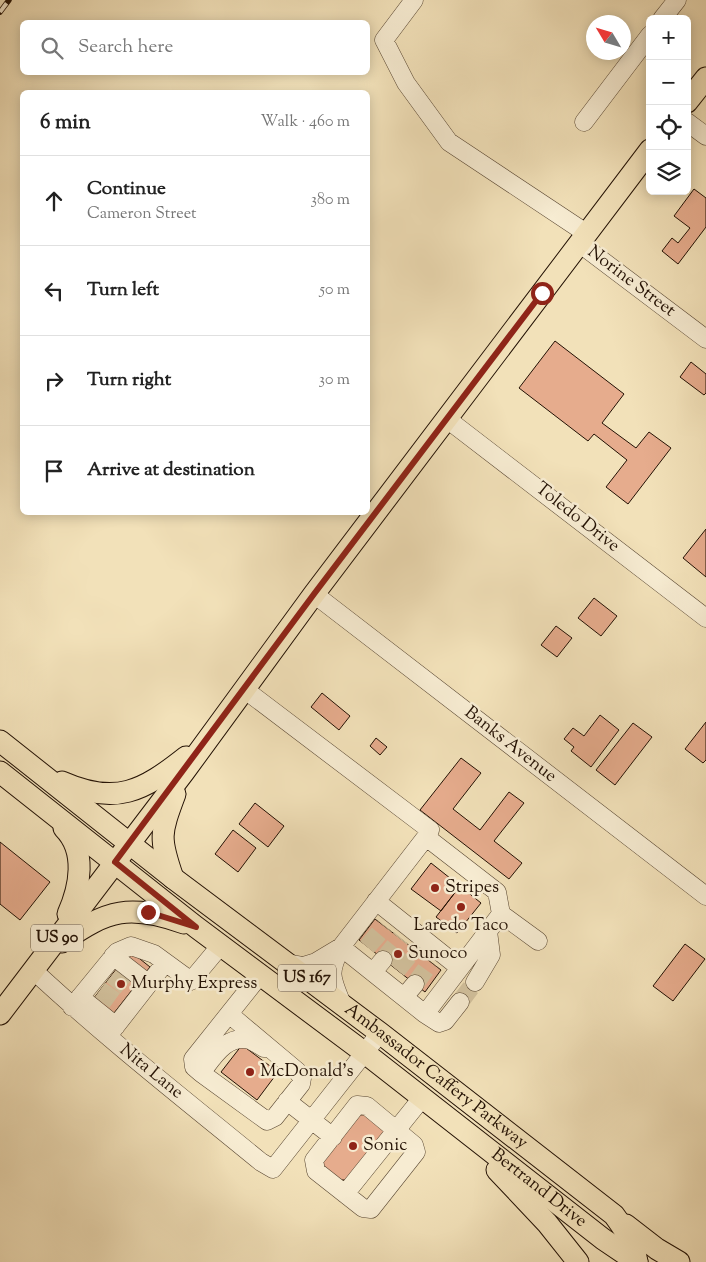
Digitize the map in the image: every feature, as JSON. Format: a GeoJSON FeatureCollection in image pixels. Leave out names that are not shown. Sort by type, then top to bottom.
{"type":"FeatureCollection","features":[{"type":"Feature","properties":{"kind":"main road"},"geometry":{"type":"LineString","coordinates":[[691,97],[706,78]]}},
{"type":"Feature","properties":{"kind":"main road","name":"US 90"},"geometry":{"type":"LineString","coordinates":[[0,1014],[184,772],[314,594],[646,155]]}},
{"type":"Feature","properties":{"kind":"main road","name":"Ambassador Caffery Parkway"},"geometry":{"type":"LineString","coordinates":[[0,741],[173,878],[380,1033],[614,1215],[625,1246]]}},
{"type":"Feature","properties":{"kind":"main road"},"geometry":{"type":"LineString","coordinates":[[40,773],[80,790],[98,794],[115,794],[130,791],[150,783],[206,741]]}},
{"type":"Feature","properties":{"kind":"main road","name":"Ambassador Caffery Parkway"},"geometry":{"type":"LineString","coordinates":[[0,772],[196,927],[365,1053],[442,1115]]}},
{"type":"Feature","properties":{"kind":"main road"},"geometry":{"type":"LineString","coordinates":[[173,878],[162,844],[162,832],[184,772]]}},
{"type":"Feature","properties":{"kind":"main road"},"geometry":{"type":"LineString","coordinates":[[36,800],[71,834],[78,854],[80,878],[74,902],[45,954]]}},
{"type":"Feature","properties":{"kind":"main road"},"geometry":{"type":"LineString","coordinates":[[45,954],[82,928],[99,918],[113,914],[131,911],[148,912],[196,927]]}},
{"type":"Feature","properties":{"kind":"main road"},"geometry":{"type":"LineString","coordinates":[[442,1115],[547,1223],[578,1262]]}},
{"type":"Feature","properties":{"kind":"main road","name":"Bertrand Drive"},"geometry":{"type":"LineString","coordinates":[[442,1115],[625,1246],[637,1262]]}},
{"type":"Feature","properties":{"kind":"main road","name":"Bertrand Drive"},"geometry":{"type":"LineString","coordinates":[[625,1246],[679,1262]]}},
{"type":"Feature","properties":{"kind":"street","name":"Norine Street"},"geometry":{"type":"LineString","coordinates":[[414,0],[384,40],[406,83],[449,142],[583,238],[706,339]]}},
{"type":"Feature","properties":{"kind":"street"},"geometry":{"type":"LineString","coordinates":[[665,15],[676,0]]}},
{"type":"Feature","properties":{"kind":"street"},"geometry":{"type":"LineString","coordinates":[[584,122],[646,41]]}},
{"type":"Feature","properties":{"kind":"street"},"geometry":{"type":"LineString","coordinates":[[691,125],[706,136]]}},
{"type":"Feature","properties":{"kind":"street","name":"Toledo Drive"},"geometry":{"type":"LineString","coordinates":[[447,419],[706,618]]}},
{"type":"Feature","properties":{"kind":"street","name":"Banks Avenue"},"geometry":{"type":"LineString","coordinates":[[314,594],[706,896]]}},
{"type":"Feature","properties":{"kind":"street"},"geometry":{"type":"LineString","coordinates":[[244,689],[430,830],[341,947],[334,961],[332,979],[342,1004]]}},
{"type":"Feature","properties":{"kind":"street"},"geometry":{"type":"LineString","coordinates":[[426,837],[497,892],[502,914],[538,941]]}},
{"type":"Feature","properties":{"kind":"street"},"geometry":{"type":"LineString","coordinates":[[376,901],[389,920],[411,938],[435,957],[460,968]]}},
{"type":"Feature","properties":{"kind":"street"},"geometry":{"type":"LineString","coordinates":[[425,1014],[502,914]]}},
{"type":"Feature","properties":{"kind":"street"},"geometry":{"type":"LineString","coordinates":[[475,982],[491,955],[488,932]]}},
{"type":"Feature","properties":{"kind":"street"},"geometry":{"type":"LineString","coordinates":[[76,1002],[96,986],[117,952],[131,946],[154,954],[191,982],[221,945]]}},
{"type":"Feature","properties":{"kind":"street"},"geometry":{"type":"LineString","coordinates":[[287,963],[303,966],[316,962],[341,947],[362,954],[385,971],[409,991],[425,1014],[439,1023],[445,1021],[460,1002]]}},
{"type":"Feature","properties":{"kind":"street","name":"Nita Lane"},"geometry":{"type":"LineString","coordinates":[[45,954],[76,1002],[112,1031],[261,1162],[273,1169],[312,1120]]}},
{"type":"Feature","properties":{"kind":"street"},"geometry":{"type":"LineString","coordinates":[[112,1031],[124,1008],[165,963]]}},
{"type":"Feature","properties":{"kind":"street"},"geometry":{"type":"LineString","coordinates":[[109,967],[140,990]]}},
{"type":"Feature","properties":{"kind":"street"},"geometry":{"type":"LineString","coordinates":[[229,1014],[280,1056],[302,1078],[301,1084],[275,1117],[267,1121],[201,1074],[194,1067],[193,1059],[260,975]]}},
{"type":"Feature","properties":{"kind":"street"},"geometry":{"type":"LineString","coordinates":[[312,1120],[380,1033]]}},
{"type":"Feature","properties":{"kind":"street"},"geometry":{"type":"LineString","coordinates":[[201,1074],[221,1047],[232,1041],[249,1040],[280,1056]]}},
{"type":"Feature","properties":{"kind":"street"},"geometry":{"type":"LineString","coordinates":[[345,1194],[422,1098]]}},
{"type":"Feature","properties":{"kind":"street"},"geometry":{"type":"LineString","coordinates":[[287,1101],[332,1136]]}},
{"type":"Feature","properties":{"kind":"street"},"geometry":{"type":"LineString","coordinates":[[357,1105],[366,1106],[396,1130],[414,1144],[416,1152],[371,1209],[363,1208],[316,1171],[314,1160],[357,1105]]}},
{"type":"Feature","properties":{"kind":"building"},"geometry":{"type":"Polygon","coordinates":[[[694,189],[706,198],[706,227],[678,264],[662,251],[672,238],[678,243],[690,228],[674,216],[694,189]]]}},
{"type":"Feature","properties":{"kind":"building"},"geometry":{"type":"Polygon","coordinates":[[[555,341],[624,394],[602,423],[636,448],[649,432],[671,448],[628,504],[606,487],[627,460],[594,434],[588,441],[519,388],[555,341]]]}},
{"type":"Feature","properties":{"kind":"building"},"geometry":{"type":"Polygon","coordinates":[[[691,362],[706,374],[706,393],[704,395],[680,377],[691,362]]]}},
{"type":"Feature","properties":{"kind":"building"},"geometry":{"type":"Polygon","coordinates":[[[706,529],[706,577],[683,558],[706,529]]]}},
{"type":"Feature","properties":{"kind":"building"},"geometry":{"type":"Polygon","coordinates":[[[594,598],[617,616],[601,636],[578,618],[594,598]]]}},
{"type":"Feature","properties":{"kind":"building"},"geometry":{"type":"Polygon","coordinates":[[[556,626],[572,638],[557,657],[541,645],[556,626]]]}},
{"type":"Feature","properties":{"kind":"building"},"geometry":{"type":"Polygon","coordinates":[[[322,693],[350,716],[339,730],[311,707],[322,693]]]}},
{"type":"Feature","properties":{"kind":"building"},"geometry":{"type":"Polygon","coordinates":[[[600,715],[619,730],[591,767],[571,751],[574,747],[564,739],[573,728],[584,736],[600,715]]]}},
{"type":"Feature","properties":{"kind":"building"},"geometry":{"type":"Polygon","coordinates":[[[706,722],[706,760],[703,763],[685,749],[706,722]]]}},
{"type":"Feature","properties":{"kind":"building"},"geometry":{"type":"Polygon","coordinates":[[[633,723],[652,737],[615,785],[596,770],[633,723]]]}},
{"type":"Feature","properties":{"kind":"building"},"geometry":{"type":"Polygon","coordinates":[[[376,738],[387,747],[380,755],[370,746],[376,738]]]}},
{"type":"Feature","properties":{"kind":"building"},"geometry":{"type":"Polygon","coordinates":[[[461,758],[481,773],[453,809],[480,830],[509,792],[524,803],[494,841],[522,863],[509,879],[420,810],[461,758]]]}},
{"type":"Feature","properties":{"kind":"building"},"geometry":{"type":"Polygon","coordinates":[[[255,803],[284,826],[268,847],[239,824],[255,803]]]}},
{"type":"Feature","properties":{"kind":"building"},"geometry":{"type":"Polygon","coordinates":[[[233,830],[256,848],[238,872],[215,854],[233,830]]]}},
{"type":"Feature","properties":{"kind":"building"},"geometry":{"type":"Polygon","coordinates":[[[0,842],[50,882],[20,920],[0,904],[0,842]]]}},
{"type":"Feature","properties":{"kind":"building","name":"Stripes"},"geometry":{"type":"Polygon","coordinates":[[[431,863],[460,886],[441,911],[411,889],[431,863]]]}},
{"type":"Feature","properties":{"kind":"building","name":"Laredo Taco"},"geometry":{"type":"Polygon","coordinates":[[[460,886],[481,903],[457,933],[436,917],[460,886]]]}},
{"type":"Feature","properties":{"kind":"building","name":"Sunoco"},"geometry":{"type":"Polygon","coordinates":[[[375,919],[441,970],[425,992],[359,940],[375,919]]]}},
{"type":"Feature","properties":{"kind":"building"},"geometry":{"type":"Polygon","coordinates":[[[685,944],[705,959],[673,1001],[653,986],[685,944]]]}},
{"type":"Feature","properties":{"kind":"building","name":"Murphy Express"},"geometry":{"type":"Polygon","coordinates":[[[130,951],[150,967],[114,1013],[94,998],[130,951]]]}},
{"type":"Feature","properties":{"kind":"building","name":"McDonald's"},"geometry":{"type":"Polygon","coordinates":[[[242,1045],[278,1072],[257,1100],[221,1072],[242,1045]]]}},
{"type":"Feature","properties":{"kind":"building"},"geometry":{"type":"Polygon","coordinates":[[[362,1112],[386,1130],[346,1180],[341,1180],[322,1167],[322,1162],[362,1112]]]}},
{"type":"Feature","properties":{"kind":"tunnel"},"geometry":{"type":"LineString","coordinates":[[367,947],[385,926]]}},
{"type":"Feature","properties":{"kind":"tunnel"},"geometry":{"type":"LineString","coordinates":[[383,960],[401,938]]}},
{"type":"Feature","properties":{"kind":"tunnel"},"geometry":{"type":"LineString","coordinates":[[397,970],[414,949]]}},
{"type":"Feature","properties":{"kind":"tunnel"},"geometry":{"type":"LineString","coordinates":[[415,984],[431,962]]}},
{"type":"Feature","properties":{"kind":"tunnel"},"geometry":{"type":"LineString","coordinates":[[112,975],[132,991]]}},
{"type":"Feature","properties":{"kind":"tunnel"},"geometry":{"type":"LineString","coordinates":[[460,1002],[475,982]]}},
{"type":"Feature","properties":{"kind":"tunnel"},"geometry":{"type":"LineString","coordinates":[[100,990],[121,1005]]}},
{"type":"Feature","properties":{"kind":"railway"},"geometry":{"type":"LineString","coordinates":[[0,12],[9,0]]}},
{"type":"Feature","properties":{"kind":"place","name":"Stripes"},"geometry":{"type":"Point","coordinates":[435,888]}},
{"type":"Feature","properties":{"kind":"place","name":"Laredo Taco"},"geometry":{"type":"Point","coordinates":[461,907]}},
{"type":"Feature","properties":{"kind":"place","name":"Sunoco"},"geometry":{"type":"Point","coordinates":[398,954]}},
{"type":"Feature","properties":{"kind":"place","name":"Murphy Express"},"geometry":{"type":"Point","coordinates":[121,984]}},
{"type":"Feature","properties":{"kind":"place","name":"McDonald's"},"geometry":{"type":"Point","coordinates":[250,1072]}},
{"type":"Feature","properties":{"kind":"place","name":"Sonic"},"geometry":{"type":"Point","coordinates":[353,1146]}},
{"type":"Feature","properties":{"kind":"route"},"geometry":{"type":"LineString","coordinates":[[148,912],[196,927],[115,862],[184,772],[314,594],[542,293]]}}]}
